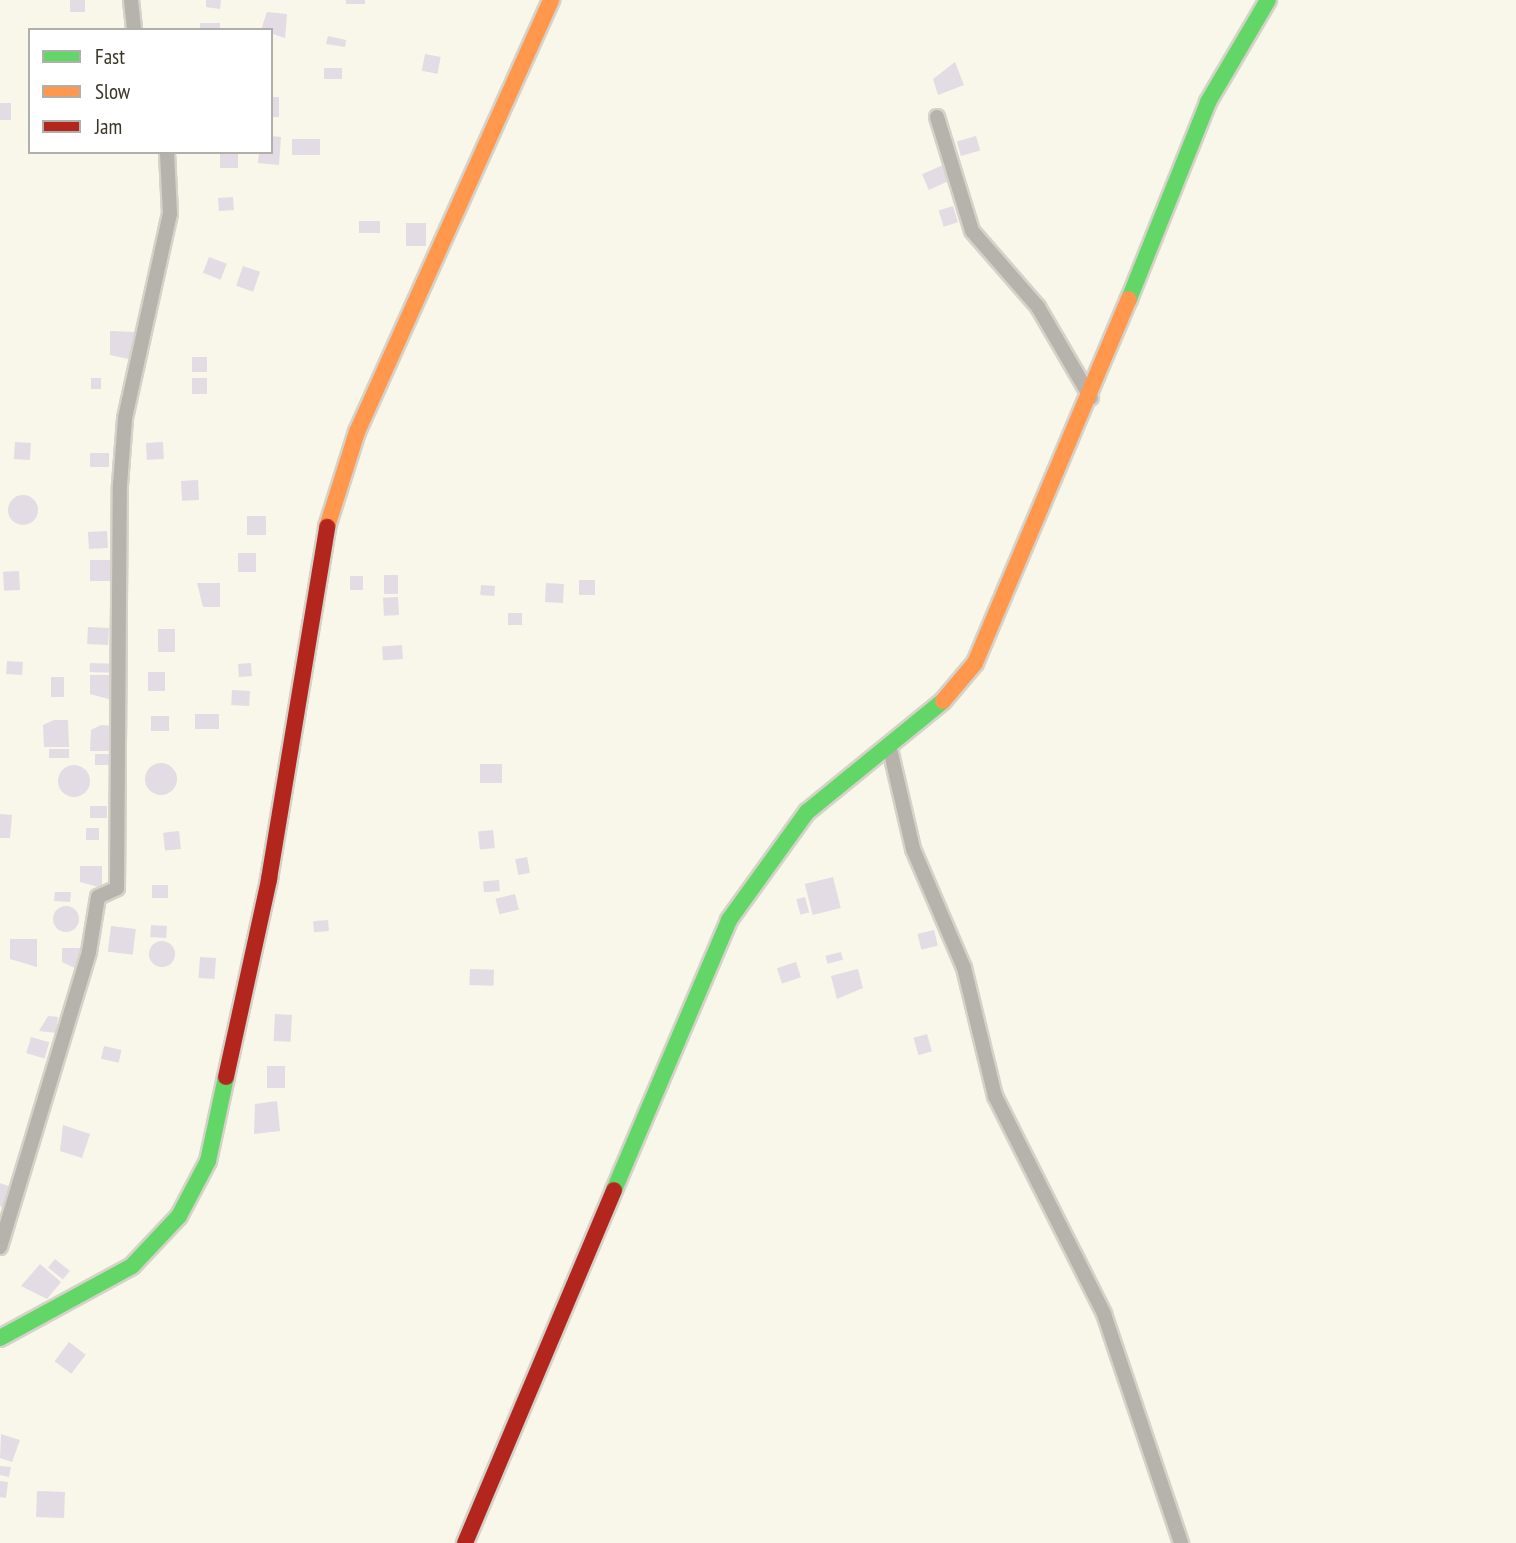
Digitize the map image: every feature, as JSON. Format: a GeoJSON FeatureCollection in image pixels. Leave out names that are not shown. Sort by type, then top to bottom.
{"type":"FeatureCollection","features":[{"type":"Feature","properties":{"kind":"street"},"geometry":{"type":"LineString","coordinates":[[131,0],[134,28]]}},
{"type":"Feature","properties":{"kind":"street"},"geometry":{"type":"LineString","coordinates":[[0,1338],[132,1266],[179,1216],[208,1161],[269,879],[319,551],[357,432],[551,0]]}},
{"type":"Feature","properties":{"kind":"street"},"geometry":{"type":"LineString","coordinates":[[465,1543],[729,920],[807,812],[890,750],[975,663],[1091,398],[1208,102],[1268,0]]}},
{"type":"Feature","properties":{"kind":"street"},"geometry":{"type":"LineString","coordinates":[[937,117],[972,231],[1038,307],[1091,398]]}},
{"type":"Feature","properties":{"kind":"street"},"geometry":{"type":"LineString","coordinates":[[0,1247],[89,952],[98,897],[117,888],[120,485],[125,418],[170,214],[167,154]]}},
{"type":"Feature","properties":{"kind":"street"},"geometry":{"type":"LineString","coordinates":[[890,750],[913,849],[964,968],[995,1096],[1104,1314],[1181,1543]]}},
{"type":"Feature","properties":{"kind":"building"},"geometry":{"type":"Polygon","coordinates":[[[70,0],[85,0],[85,12],[70,12],[70,0]]]}},
{"type":"Feature","properties":{"kind":"building"},"geometry":{"type":"Polygon","coordinates":[[[206,0],[221,0],[220,9],[206,7],[206,0]]]}},
{"type":"Feature","properties":{"kind":"building"},"geometry":{"type":"Polygon","coordinates":[[[346,0],[365,0],[365,4],[346,4],[346,0]]]}},
{"type":"Feature","properties":{"kind":"building"},"geometry":{"type":"Polygon","coordinates":[[[267,12],[287,14],[285,38],[273,34],[273,28],[262,28],[267,12]]]}},
{"type":"Feature","properties":{"kind":"building"},"geometry":{"type":"Polygon","coordinates":[[[200,23],[220,23],[220,28],[200,28],[200,23]]]}},
{"type":"Feature","properties":{"kind":"building"},"geometry":{"type":"Polygon","coordinates":[[[328,36],[346,40],[345,47],[326,44],[328,36]]]}},
{"type":"Feature","properties":{"kind":"building"},"geometry":{"type":"Polygon","coordinates":[[[425,54],[441,57],[437,74],[422,71],[425,54]]]}},
{"type":"Feature","properties":{"kind":"building"},"geometry":{"type":"Polygon","coordinates":[[[955,62],[964,85],[938,95],[933,79],[955,62]]]}},
{"type":"Feature","properties":{"kind":"building"},"geometry":{"type":"Polygon","coordinates":[[[324,68],[342,68],[342,79],[324,79],[324,68]]]}},
{"type":"Feature","properties":{"kind":"building"},"geometry":{"type":"Polygon","coordinates":[[[273,97],[279,97],[279,117],[273,117],[273,97]]]}},
{"type":"Feature","properties":{"kind":"building"},"geometry":{"type":"Polygon","coordinates":[[[0,103],[11,103],[11,120],[0,120],[0,103]]]}},
{"type":"Feature","properties":{"kind":"building"},"geometry":{"type":"Polygon","coordinates":[[[273,136],[281,137],[279,165],[258,163],[259,154],[273,154],[273,136]]]}},
{"type":"Feature","properties":{"kind":"building"},"geometry":{"type":"Polygon","coordinates":[[[976,136],[980,150],[961,156],[957,142],[976,136]]]}},
{"type":"Feature","properties":{"kind":"building"},"geometry":{"type":"Polygon","coordinates":[[[292,139],[320,139],[320,155],[292,155],[292,139]]]}},
{"type":"Feature","properties":{"kind":"building"},"geometry":{"type":"Polygon","coordinates":[[[220,154],[238,154],[238,168],[220,168],[220,154]]]}},
{"type":"Feature","properties":{"kind":"building"},"geometry":{"type":"Polygon","coordinates":[[[943,165],[950,181],[929,190],[922,174],[943,165]]]}},
{"type":"Feature","properties":{"kind":"building"},"geometry":{"type":"Polygon","coordinates":[[[233,197],[234,210],[219,211],[218,198],[233,197]]]}},
{"type":"Feature","properties":{"kind":"building"},"geometry":{"type":"Polygon","coordinates":[[[953,206],[958,222],[944,227],[939,210],[953,206]]]}},
{"type":"Feature","properties":{"kind":"building"},"geometry":{"type":"Polygon","coordinates":[[[359,221],[380,221],[380,233],[359,233],[359,221]]]}},
{"type":"Feature","properties":{"kind":"building"},"geometry":{"type":"Polygon","coordinates":[[[406,223],[426,223],[426,246],[406,246],[406,223]]]}},
{"type":"Feature","properties":{"kind":"building"},"geometry":{"type":"Polygon","coordinates":[[[209,257],[227,264],[221,280],[203,273],[209,257]]]}},
{"type":"Feature","properties":{"kind":"building"},"geometry":{"type":"Polygon","coordinates":[[[243,266],[260,272],[253,292],[236,286],[243,266]]]}},
{"type":"Feature","properties":{"kind":"building"},"geometry":{"type":"Polygon","coordinates":[[[110,331],[134,332],[133,360],[110,355],[110,331]]]}},
{"type":"Feature","properties":{"kind":"building"},"geometry":{"type":"Polygon","coordinates":[[[192,357],[207,357],[207,372],[192,372],[192,357]]]}},
{"type":"Feature","properties":{"kind":"building"},"geometry":{"type":"Polygon","coordinates":[[[91,378],[101,378],[101,389],[91,389],[91,378]]]}},
{"type":"Feature","properties":{"kind":"building"},"geometry":{"type":"Polygon","coordinates":[[[192,378],[207,378],[207,394],[192,394],[192,378]]]}},
{"type":"Feature","properties":{"kind":"building"},"geometry":{"type":"Polygon","coordinates":[[[15,442],[31,443],[30,460],[14,459],[15,442]]]}},
{"type":"Feature","properties":{"kind":"building"},"geometry":{"type":"Polygon","coordinates":[[[163,442],[164,459],[147,460],[146,443],[163,442]]]}},
{"type":"Feature","properties":{"kind":"building"},"geometry":{"type":"Polygon","coordinates":[[[90,453],[109,453],[109,467],[90,467],[90,453]]]}},
{"type":"Feature","properties":{"kind":"building"},"geometry":{"type":"Polygon","coordinates":[[[198,480],[199,500],[182,501],[181,481],[198,480]]]}},
{"type":"Feature","properties":{"kind":"building"},"geometry":{"type":"Polygon","coordinates":[[[23,495],[33,500],[38,510],[33,520],[23,525],[13,520],[8,510],[13,500],[23,495]]]}},
{"type":"Feature","properties":{"kind":"building"},"geometry":{"type":"Polygon","coordinates":[[[247,516],[266,516],[266,535],[247,535],[247,516]]]}},
{"type":"Feature","properties":{"kind":"building"},"geometry":{"type":"Polygon","coordinates":[[[107,531],[108,548],[89,549],[88,532],[107,531]]]}},
{"type":"Feature","properties":{"kind":"building"},"geometry":{"type":"Polygon","coordinates":[[[238,553],[256,553],[256,572],[238,572],[238,553]]]}},
{"type":"Feature","properties":{"kind":"building"},"geometry":{"type":"Polygon","coordinates":[[[90,560],[111,560],[111,581],[90,581],[90,560]]]}},
{"type":"Feature","properties":{"kind":"building"},"geometry":{"type":"Polygon","coordinates":[[[19,571],[20,590],[4,591],[3,572],[19,571]]]}},
{"type":"Feature","properties":{"kind":"building"},"geometry":{"type":"Polygon","coordinates":[[[384,575],[398,575],[398,594],[384,594],[384,575]]]}},
{"type":"Feature","properties":{"kind":"building"},"geometry":{"type":"Polygon","coordinates":[[[350,576],[363,576],[363,590],[350,590],[350,576]]]}},
{"type":"Feature","properties":{"kind":"building"},"geometry":{"type":"Polygon","coordinates":[[[579,580],[595,580],[595,595],[579,595],[579,580]]]}},
{"type":"Feature","properties":{"kind":"building"},"geometry":{"type":"Polygon","coordinates":[[[197,583],[220,583],[220,607],[203,607],[197,583]]]}},
{"type":"Feature","properties":{"kind":"building"},"geometry":{"type":"Polygon","coordinates":[[[546,583],[564,584],[563,603],[545,602],[546,583]]]}},
{"type":"Feature","properties":{"kind":"building"},"geometry":{"type":"Polygon","coordinates":[[[481,585],[495,586],[494,596],[480,595],[481,585]]]}},
{"type":"Feature","properties":{"kind":"building"},"geometry":{"type":"Polygon","coordinates":[[[398,597],[399,615],[384,616],[383,598],[398,597]]]}},
{"type":"Feature","properties":{"kind":"building"},"geometry":{"type":"Polygon","coordinates":[[[508,613],[522,613],[522,625],[508,625],[508,613]]]}},
{"type":"Feature","properties":{"kind":"building"},"geometry":{"type":"Polygon","coordinates":[[[88,627],[109,628],[108,645],[87,644],[88,627]]]}},
{"type":"Feature","properties":{"kind":"building"},"geometry":{"type":"Polygon","coordinates":[[[158,629],[175,629],[175,652],[158,652],[158,629]]]}},
{"type":"Feature","properties":{"kind":"building"},"geometry":{"type":"Polygon","coordinates":[[[402,645],[403,659],[383,660],[382,646],[402,645]]]}},
{"type":"Feature","properties":{"kind":"building"},"geometry":{"type":"Polygon","coordinates":[[[7,661],[23,662],[22,675],[6,674],[7,661]]]}},
{"type":"Feature","properties":{"kind":"building"},"geometry":{"type":"Polygon","coordinates":[[[90,663],[113,664],[113,673],[90,672],[90,663]]]}},
{"type":"Feature","properties":{"kind":"building"},"geometry":{"type":"Polygon","coordinates":[[[251,663],[252,676],[239,677],[238,664],[251,663]]]}},
{"type":"Feature","properties":{"kind":"building"},"geometry":{"type":"Polygon","coordinates":[[[148,672],[165,672],[165,691],[148,691],[148,672]]]}},
{"type":"Feature","properties":{"kind":"building"},"geometry":{"type":"Polygon","coordinates":[[[90,675],[115,675],[112,700],[90,694],[90,675]]]}},
{"type":"Feature","properties":{"kind":"building"},"geometry":{"type":"Polygon","coordinates":[[[51,677],[64,677],[64,697],[51,697],[51,677]]]}},
{"type":"Feature","properties":{"kind":"building"},"geometry":{"type":"Polygon","coordinates":[[[232,690],[250,691],[249,706],[231,705],[232,690]]]}},
{"type":"Feature","properties":{"kind":"building"},"geometry":{"type":"Polygon","coordinates":[[[195,714],[219,714],[219,729],[195,729],[195,714]]]}},
{"type":"Feature","properties":{"kind":"building"},"geometry":{"type":"Polygon","coordinates":[[[151,716],[169,716],[169,731],[151,731],[151,716]]]}},
{"type":"Feature","properties":{"kind":"building"},"geometry":{"type":"Polygon","coordinates":[[[54,720],[68,720],[69,747],[44,747],[43,725],[54,720]]]}},
{"type":"Feature","properties":{"kind":"building"},"geometry":{"type":"Polygon","coordinates":[[[101,725],[115,726],[114,751],[90,751],[91,730],[101,725]]]}},
{"type":"Feature","properties":{"kind":"building"},"geometry":{"type":"Polygon","coordinates":[[[49,749],[69,749],[69,758],[49,758],[49,749]]]}},
{"type":"Feature","properties":{"kind":"building"},"geometry":{"type":"Polygon","coordinates":[[[95,754],[117,754],[117,765],[95,765],[95,754]]]}},
{"type":"Feature","properties":{"kind":"building"},"geometry":{"type":"Polygon","coordinates":[[[161,763],[173,767],[177,779],[173,791],[161,795],[149,791],[145,779],[149,767],[161,763]]]}},
{"type":"Feature","properties":{"kind":"building"},"geometry":{"type":"Polygon","coordinates":[[[480,764],[502,764],[502,783],[480,783],[480,764]]]}},
{"type":"Feature","properties":{"kind":"building"},"geometry":{"type":"Polygon","coordinates":[[[74,765],[86,769],[90,781],[86,793],[74,797],[62,793],[58,781],[62,769],[74,765]]]}},
{"type":"Feature","properties":{"kind":"building"},"geometry":{"type":"Polygon","coordinates":[[[90,806],[107,806],[107,818],[90,818],[90,806]]]}},
{"type":"Feature","properties":{"kind":"building"},"geometry":{"type":"Polygon","coordinates":[[[0,814],[12,815],[10,838],[0,838],[0,814]]]}},
{"type":"Feature","properties":{"kind":"building"},"geometry":{"type":"Polygon","coordinates":[[[86,828],[99,828],[99,840],[86,840],[86,828]]]}},
{"type":"Feature","properties":{"kind":"building"},"geometry":{"type":"Polygon","coordinates":[[[493,830],[495,848],[480,849],[478,832],[493,830]]]}},
{"type":"Feature","properties":{"kind":"building"},"geometry":{"type":"Polygon","coordinates":[[[179,831],[181,849],[165,851],[163,833],[179,831]]]}},
{"type":"Feature","properties":{"kind":"building"},"geometry":{"type":"Polygon","coordinates":[[[527,857],[530,873],[518,875],[515,859],[527,857]]]}},
{"type":"Feature","properties":{"kind":"building"},"geometry":{"type":"Polygon","coordinates":[[[80,866],[102,866],[102,888],[80,882],[80,866]]]}},
{"type":"Feature","properties":{"kind":"building"},"geometry":{"type":"Polygon","coordinates":[[[833,877],[841,908],[813,915],[805,884],[833,877]]]}},
{"type":"Feature","properties":{"kind":"building"},"geometry":{"type":"Polygon","coordinates":[[[499,880],[500,891],[484,892],[483,881],[499,880]]]}},
{"type":"Feature","properties":{"kind":"building"},"geometry":{"type":"Polygon","coordinates":[[[152,885],[168,885],[168,898],[152,898],[152,885]]]}},
{"type":"Feature","properties":{"kind":"building"},"geometry":{"type":"Polygon","coordinates":[[[55,892],[71,892],[70,902],[54,901],[55,892]]]}},
{"type":"Feature","properties":{"kind":"building"},"geometry":{"type":"Polygon","coordinates":[[[515,894],[519,910],[499,914],[496,899],[515,894]]]}},
{"type":"Feature","properties":{"kind":"building"},"geometry":{"type":"Polygon","coordinates":[[[805,897],[809,912],[800,915],[796,899],[805,897]]]}},
{"type":"Feature","properties":{"kind":"building"},"geometry":{"type":"Polygon","coordinates":[[[66,906],[75,910],[79,919],[75,928],[66,932],[57,928],[53,919],[57,910],[66,906]]]}},
{"type":"Feature","properties":{"kind":"building"},"geometry":{"type":"Polygon","coordinates":[[[328,920],[329,931],[314,932],[313,921],[328,920]]]}},
{"type":"Feature","properties":{"kind":"building"},"geometry":{"type":"Polygon","coordinates":[[[151,925],[167,926],[166,938],[150,937],[151,925]]]}},
{"type":"Feature","properties":{"kind":"building"},"geometry":{"type":"Polygon","coordinates":[[[111,926],[136,929],[133,955],[108,952],[111,926]]]}},
{"type":"Feature","properties":{"kind":"building"},"geometry":{"type":"Polygon","coordinates":[[[934,930],[938,946],[921,950],[918,934],[934,930]]]}},
{"type":"Feature","properties":{"kind":"building"},"geometry":{"type":"Polygon","coordinates":[[[10,939],[37,939],[37,967],[10,959],[10,939]]]}},
{"type":"Feature","properties":{"kind":"building"},"geometry":{"type":"Polygon","coordinates":[[[162,941],[171,945],[175,954],[171,963],[162,967],[153,963],[149,954],[153,945],[162,941]]]}},
{"type":"Feature","properties":{"kind":"building"},"geometry":{"type":"Polygon","coordinates":[[[62,948],[82,948],[79,970],[62,962],[62,948]]]}},
{"type":"Feature","properties":{"kind":"building"},"geometry":{"type":"Polygon","coordinates":[[[841,952],[843,960],[827,964],[825,956],[841,952]]]}},
{"type":"Feature","properties":{"kind":"building"},"geometry":{"type":"Polygon","coordinates":[[[200,957],[216,958],[214,979],[199,978],[200,957]]]}},
{"type":"Feature","properties":{"kind":"building"},"geometry":{"type":"Polygon","coordinates":[[[796,962],[801,977],[782,983],[777,968],[796,962]]]}},
{"type":"Feature","properties":{"kind":"building"},"geometry":{"type":"Polygon","coordinates":[[[470,969],[494,970],[493,986],[469,985],[470,969]]]}},
{"type":"Feature","properties":{"kind":"building"},"geometry":{"type":"Polygon","coordinates":[[[858,969],[863,988],[837,999],[831,976],[858,969]]]}},
{"type":"Feature","properties":{"kind":"building"},"geometry":{"type":"Polygon","coordinates":[[[275,1014],[292,1015],[291,1042],[274,1041],[275,1014]]]}},
{"type":"Feature","properties":{"kind":"building"},"geometry":{"type":"Polygon","coordinates":[[[48,1016],[58,1017],[56,1033],[39,1031],[48,1016]]]}},
{"type":"Feature","properties":{"kind":"building"},"geometry":{"type":"Polygon","coordinates":[[[927,1034],[932,1051],[919,1055],[914,1038],[927,1034]]]}},
{"type":"Feature","properties":{"kind":"building"},"geometry":{"type":"Polygon","coordinates":[[[31,1037],[49,1042],[45,1059],[26,1053],[31,1037]]]}},
{"type":"Feature","properties":{"kind":"building"},"geometry":{"type":"Polygon","coordinates":[[[104,1046],[122,1050],[119,1063],[101,1059],[104,1046]]]}},
{"type":"Feature","properties":{"kind":"building"},"geometry":{"type":"Polygon","coordinates":[[[267,1066],[285,1066],[285,1088],[267,1088],[267,1066]]]}},
{"type":"Feature","properties":{"kind":"building"},"geometry":{"type":"Polygon","coordinates":[[[277,1101],[280,1131],[254,1134],[255,1104],[277,1101]]]}},
{"type":"Feature","properties":{"kind":"building"},"geometry":{"type":"Polygon","coordinates":[[[63,1125],[90,1134],[82,1158],[60,1151],[63,1125]]]}},
{"type":"Feature","properties":{"kind":"building"},"geometry":{"type":"Polygon","coordinates":[[[0,1183],[11,1187],[3,1208],[0,1206],[0,1183]]]}},
{"type":"Feature","properties":{"kind":"building"},"geometry":{"type":"Polygon","coordinates":[[[55,1259],[70,1271],[63,1280],[48,1268],[55,1259]]]}},
{"type":"Feature","properties":{"kind":"building"},"geometry":{"type":"Polygon","coordinates":[[[40,1264],[61,1282],[47,1299],[21,1286],[40,1264]]]}},
{"type":"Feature","properties":{"kind":"building"},"geometry":{"type":"Polygon","coordinates":[[[69,1342],[86,1355],[71,1374],[55,1361],[69,1342]]]}},
{"type":"Feature","properties":{"kind":"building"},"geometry":{"type":"Polygon","coordinates":[[[1,1434],[20,1440],[12,1462],[0,1458],[1,1434]]]}},
{"type":"Feature","properties":{"kind":"building"},"geometry":{"type":"Polygon","coordinates":[[[0,1466],[11,1467],[9,1477],[0,1475],[0,1466]]]}},
{"type":"Feature","properties":{"kind":"building"},"geometry":{"type":"Polygon","coordinates":[[[0,1481],[8,1482],[6,1498],[0,1497],[0,1481]]]}},
{"type":"Feature","properties":{"kind":"building"},"geometry":{"type":"Polygon","coordinates":[[[37,1491],[65,1492],[64,1518],[36,1517],[37,1491]]]}},
{"type":"Feature","properties":{"kind":"traffic: fast"},"geometry":{"type":"LineString","coordinates":[[1129,299],[1208,102],[1268,0]]}},
{"type":"Feature","properties":{"kind":"traffic: fast"},"geometry":{"type":"LineString","coordinates":[[614,1190],[729,920],[807,812],[943,701]]}},
{"type":"Feature","properties":{"kind":"traffic: fast"},"geometry":{"type":"LineString","coordinates":[[0,1338],[132,1266],[179,1216],[208,1161],[226,1077]]}},
{"type":"Feature","properties":{"kind":"traffic: slow"},"geometry":{"type":"LineString","coordinates":[[327,527],[357,432],[551,0]]}},
{"type":"Feature","properties":{"kind":"traffic: slow"},"geometry":{"type":"LineString","coordinates":[[943,701],[975,663],[1129,299]]}},
{"type":"Feature","properties":{"kind":"traffic: jam"},"geometry":{"type":"LineString","coordinates":[[226,1077],[269,879],[327,527]]}},
{"type":"Feature","properties":{"kind":"traffic: jam"},"geometry":{"type":"LineString","coordinates":[[465,1543],[614,1190]]}}]}
